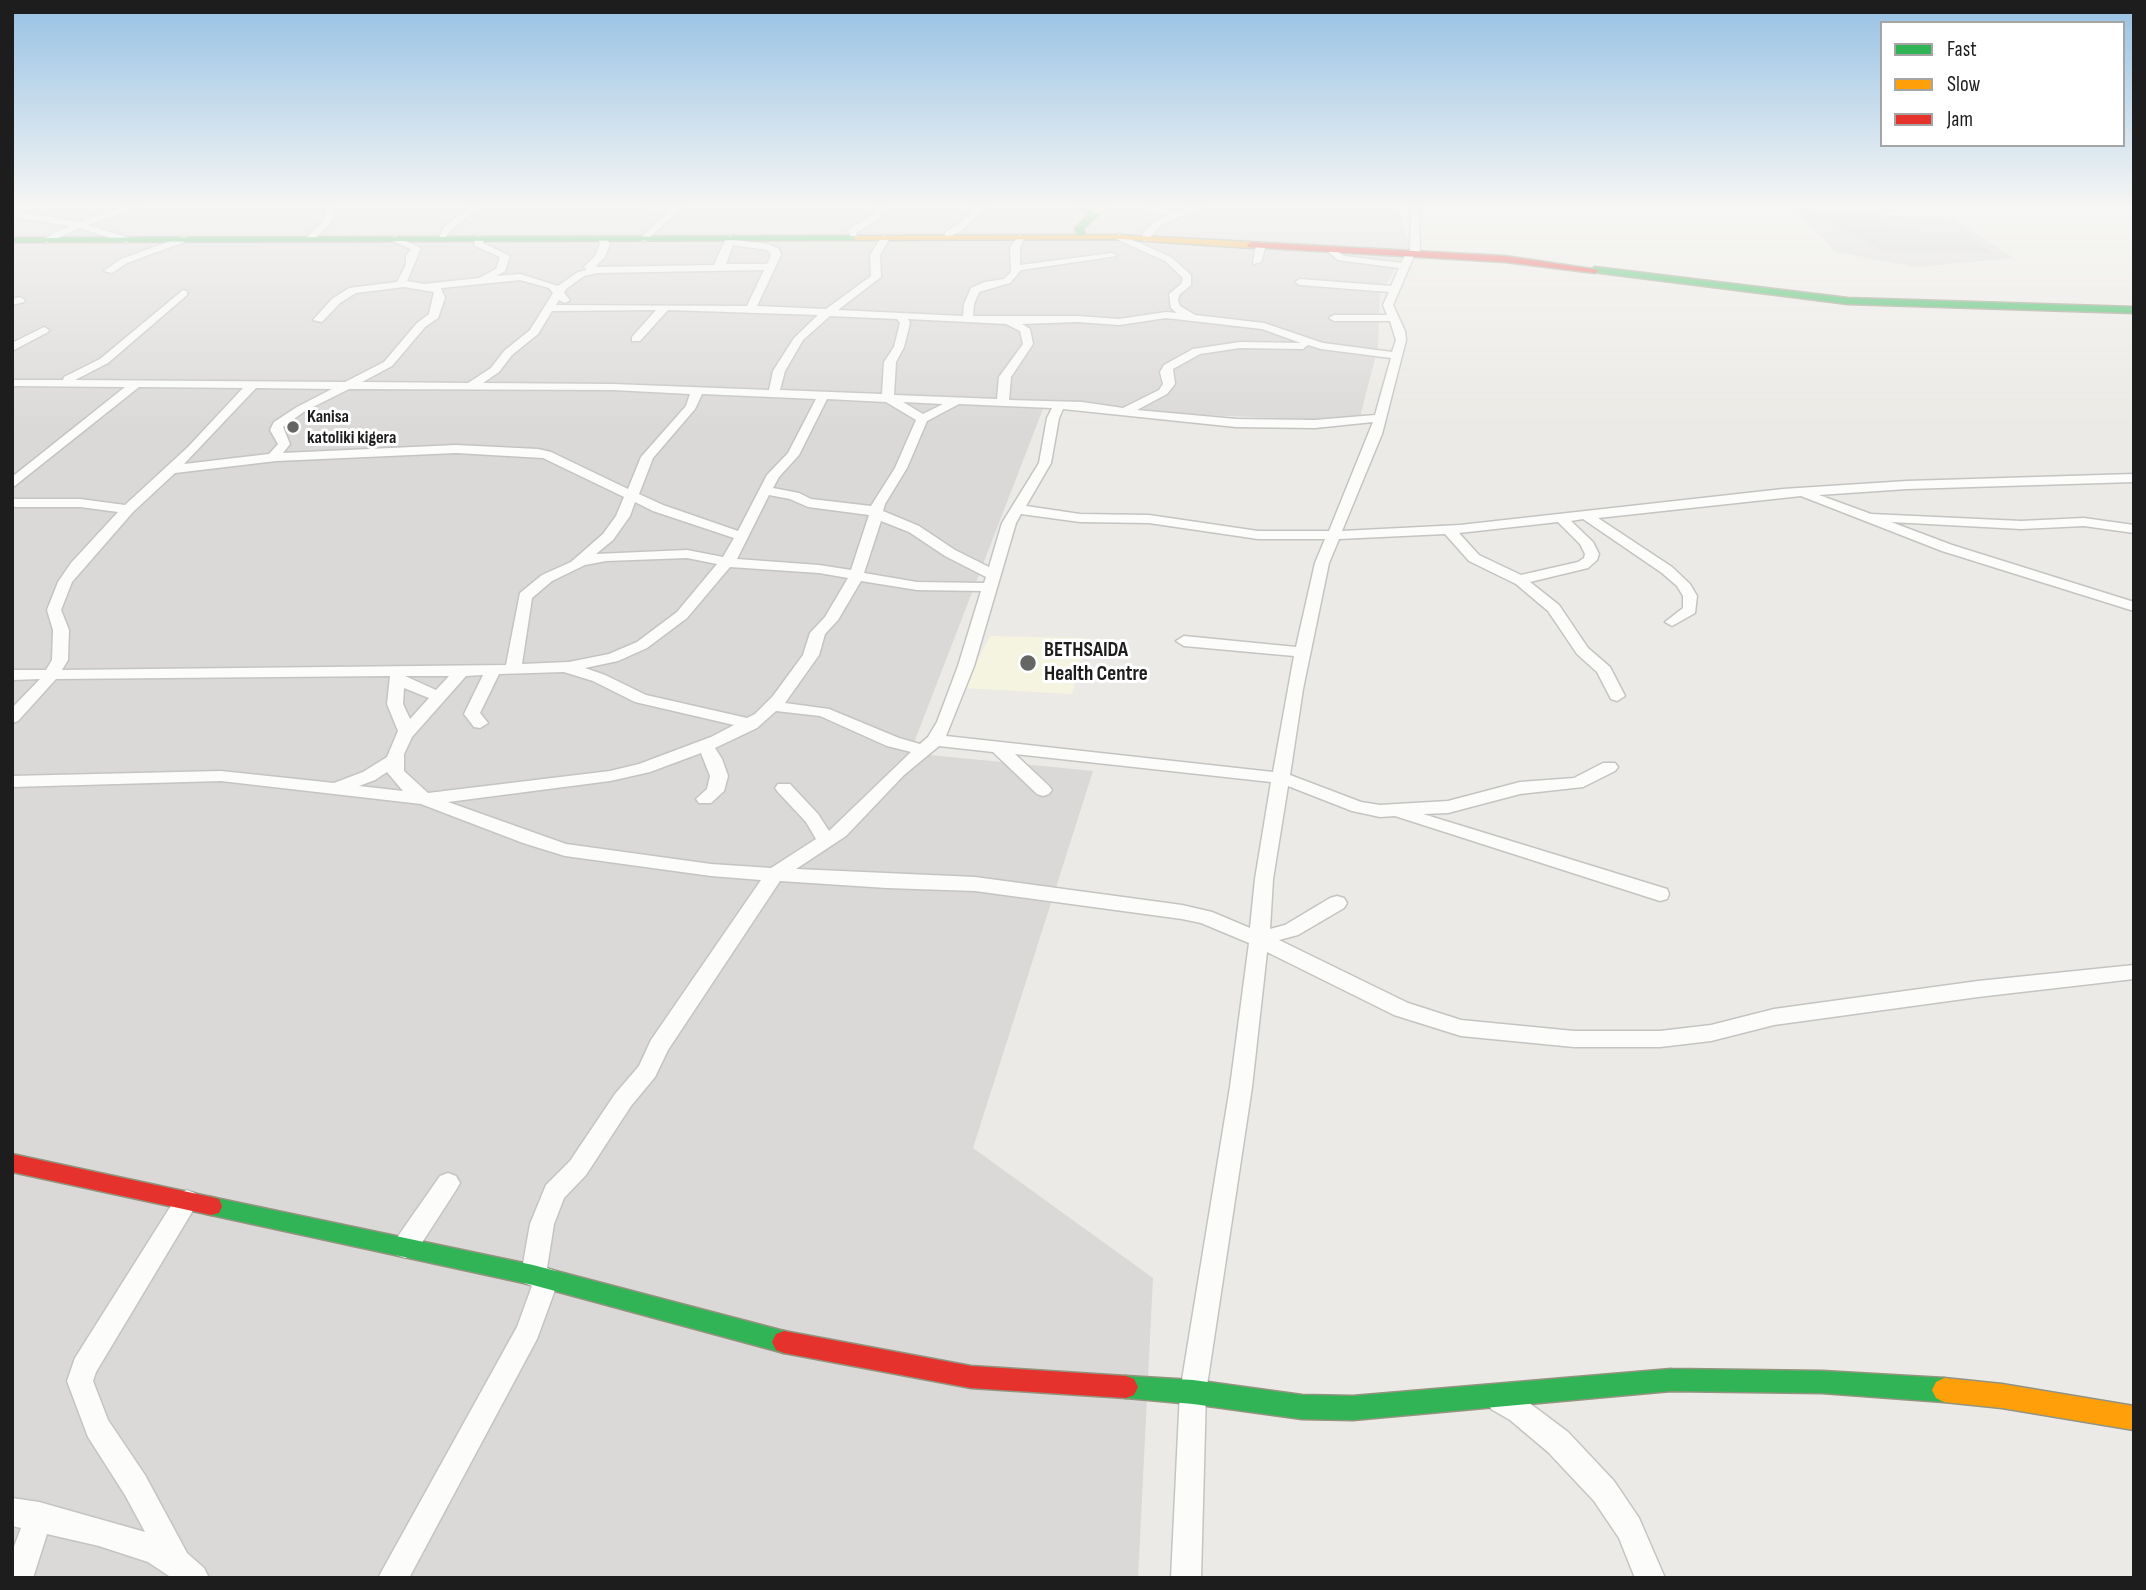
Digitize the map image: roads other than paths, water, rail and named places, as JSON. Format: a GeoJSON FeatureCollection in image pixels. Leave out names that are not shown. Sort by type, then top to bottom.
{"type":"FeatureCollection","features":[{"type":"Feature","properties":{"kind":"street"},"geometry":{"type":"LineString","coordinates":[[421,287],[477,281]]}},
{"type":"Feature","properties":{"kind":"street"},"geometry":{"type":"LineString","coordinates":[[440,296],[478,281]]}},
{"type":"Feature","properties":{"kind":"street"},"geometry":{"type":"LineString","coordinates":[[535,281],[552,286],[566,301],[584,307]]}},
{"type":"Feature","properties":{"kind":"street"},"geometry":{"type":"LineString","coordinates":[[472,385],[495,370],[508,353],[534,332],[562,287],[571,281]]}},
{"type":"Feature","properties":{"kind":"street"},"geometry":{"type":"LineString","coordinates":[[751,309],[764,281]]}},
{"type":"Feature","properties":{"kind":"street"},"geometry":{"type":"LineString","coordinates":[[773,395],[779,370],[799,338],[870,281]]}},
{"type":"Feature","properties":{"kind":"street"},"geometry":{"type":"LineString","coordinates":[[968,319],[969,304],[975,290],[1002,281]]}},
{"type":"Feature","properties":{"kind":"street"},"geometry":{"type":"LineString","coordinates":[[1187,281],[1174,294],[1173,302],[1177,309],[1192,318]]}},
{"type":"Feature","properties":{"kind":"street"},"geometry":{"type":"LineString","coordinates":[[1186,1578],[1193,1392],[1241,1087],[1264,879],[1295,689],[1322,563],[1336,535],[1381,418],[1402,336],[1388,305],[1397,281]]}},
{"type":"Feature","properties":{"kind":"street"},"geometry":{"type":"LineString","coordinates":[[1686,281],[1848,301],[2134,310]]}},
{"type":"Feature","properties":{"kind":"street"},"geometry":{"type":"LineString","coordinates":[[1300,282],[1393,289]]}},
{"type":"Feature","properties":{"kind":"street"},"geometry":{"type":"LineString","coordinates":[[273,457],[284,444],[284,438],[276,430],[278,425],[301,409],[391,361],[433,316],[440,296],[437,289],[403,284],[353,290],[336,301],[318,320]]}},
{"type":"Feature","properties":{"kind":"street"},"geometry":{"type":"LineString","coordinates":[[62,383],[99,364],[183,293]]}},
{"type":"Feature","properties":{"kind":"street"},"geometry":{"type":"LineString","coordinates":[[832,296],[853,293]]}},
{"type":"Feature","properties":{"kind":"street"},"geometry":{"type":"LineString","coordinates":[[767,309],[816,300]]}},
{"type":"Feature","properties":{"kind":"street"},"geometry":{"type":"LineString","coordinates":[[636,339],[665,307]]}},
{"type":"Feature","properties":{"kind":"street"},"geometry":{"type":"LineString","coordinates":[[549,309],[767,309],[1008,321],[1053,318],[1119,322],[1160,315],[1264,326],[1321,346]]}},
{"type":"Feature","properties":{"kind":"street"},"geometry":{"type":"LineString","coordinates":[[900,316],[905,323],[900,347],[890,362],[887,378],[888,398],[905,411],[923,419]]}},
{"type":"Feature","properties":{"kind":"street"},"geometry":{"type":"LineString","coordinates":[[1334,318],[1392,318]]}},
{"type":"Feature","properties":{"kind":"street"},"geometry":{"type":"LineString","coordinates":[[1003,402],[1005,377],[1028,347],[1025,330],[1008,321]]}},
{"type":"Feature","properties":{"kind":"street"},"geometry":{"type":"LineString","coordinates":[[12,348],[44,330]]}},
{"type":"Feature","properties":{"kind":"street"},"geometry":{"type":"LineString","coordinates":[[1126,411],[1163,392],[1169,384],[1166,372],[1168,367],[1197,351],[1240,345],[1321,346],[1397,356]]}},
{"type":"Feature","properties":{"kind":"street"},"geometry":{"type":"LineString","coordinates":[[12,484],[137,383]]}},
{"type":"Feature","properties":{"kind":"street"},"geometry":{"type":"LineString","coordinates":[[12,718],[52,675],[62,654],[61,630],[54,610],[65,582],[76,566],[128,509],[174,468],[254,383]]}},
{"type":"Feature","properties":{"kind":"street"},"geometry":{"type":"LineString","coordinates":[[15,385],[472,385],[1003,402],[1263,424],[1315,424],[1381,418]]}},
{"type":"Feature","properties":{"kind":"street"},"geometry":{"type":"LineString","coordinates":[[513,669],[524,596],[537,584],[582,561],[620,523],[648,457],[691,407],[697,391]]}},
{"type":"Feature","properties":{"kind":"street"},"geometry":{"type":"LineString","coordinates":[[12,675],[398,676],[564,667],[613,658],[642,645],[682,615],[726,562],[743,537],[773,475],[793,455],[823,396]]}},
{"type":"Feature","properties":{"kind":"street"},"geometry":{"type":"LineString","coordinates":[[12,782],[221,776],[424,799],[610,776],[645,768],[705,746],[751,724],[773,706],[811,655],[818,633],[831,620],[855,576],[870,542],[883,494],[901,468],[923,419],[957,401]]}},
{"type":"Feature","properties":{"kind":"street"},"geometry":{"type":"LineString","coordinates":[[393,1578],[519,1349],[540,1277],[542,1224],[554,1192],[578,1168],[623,1100],[647,1071],[666,1036],[775,874],[840,832],[898,771],[930,745],[945,722],[966,666],[1009,523],[1045,463],[1053,418],[1059,405]]}},
{"type":"Feature","properties":{"kind":"street"},"geometry":{"type":"LineString","coordinates":[[174,468],[273,457],[456,449],[513,450],[547,455],[667,512],[743,537]]}},
{"type":"Feature","properties":{"kind":"street"},"geometry":{"type":"LineString","coordinates":[[1017,509],[1080,518],[1149,519],[1258,535],[1336,535],[1449,530],[1559,516],[1803,492],[1907,485],[2115,478],[2134,480]]}},
{"type":"Feature","properties":{"kind":"street"},"geometry":{"type":"LineString","coordinates":[[767,491],[794,496],[808,503],[867,509],[892,523],[914,529],[992,581]]}},
{"type":"Feature","properties":{"kind":"street"},"geometry":{"type":"LineString","coordinates":[[1803,492],[1861,517],[1947,548],[2134,607]]}},
{"type":"Feature","properties":{"kind":"street"},"geometry":{"type":"LineString","coordinates":[[12,503],[80,503],[128,509]]}},
{"type":"Feature","properties":{"kind":"street"},"geometry":{"type":"LineString","coordinates":[[1585,515],[1667,570],[1683,584],[1690,596],[1690,608],[1688,613],[1672,622]]}},
{"type":"Feature","properties":{"kind":"street"},"geometry":{"type":"LineString","coordinates":[[1519,580],[1583,565],[1590,560],[1592,554],[1586,542],[1559,516]]}},
{"type":"Feature","properties":{"kind":"street"},"geometry":{"type":"LineString","coordinates":[[1861,517],[2021,525],[2084,522],[2134,529]]}},
{"type":"Feature","properties":{"kind":"street"},"geometry":{"type":"LineString","coordinates":[[1449,530],[1474,558],[1519,580],[1554,608],[1582,651],[1604,670],[1618,696]]}},
{"type":"Feature","properties":{"kind":"street"},"geometry":{"type":"LineString","coordinates":[[582,561],[678,554],[726,562],[819,569],[917,586],[992,581]]}},
{"type":"Feature","properties":{"kind":"street"},"geometry":{"type":"LineString","coordinates":[[1184,641],[1304,652]]}},
{"type":"Feature","properties":{"kind":"street"},"geometry":{"type":"LineString","coordinates":[[564,667],[599,678],[641,699],[751,724]]}},
{"type":"Feature","properties":{"kind":"street"},"geometry":{"type":"LineString","coordinates":[[480,723],[472,714],[493,670]]}},
{"type":"Feature","properties":{"kind":"street"},"geometry":{"type":"LineString","coordinates":[[330,790],[361,780],[394,760],[407,732],[462,671]]}},
{"type":"Feature","properties":{"kind":"street"},"geometry":{"type":"LineString","coordinates":[[398,676],[438,696]]}},
{"type":"Feature","properties":{"kind":"street"},"geometry":{"type":"LineString","coordinates":[[398,676],[395,704],[407,732]]}},
{"type":"Feature","properties":{"kind":"street"},"geometry":{"type":"LineString","coordinates":[[773,706],[823,712],[893,742],[1000,749],[1282,778],[1359,807],[1396,812],[1482,841],[1660,894]]}},
{"type":"Feature","properties":{"kind":"street"},"geometry":{"type":"LineString","coordinates":[[705,746],[714,759],[719,776],[715,791],[705,799]]}},
{"type":"Feature","properties":{"kind":"street"},"geometry":{"type":"LineString","coordinates":[[1000,749],[1043,790]]}},
{"type":"Feature","properties":{"kind":"street"},"geometry":{"type":"LineString","coordinates":[[394,760],[402,781],[424,799],[565,850],[701,869],[975,884],[1148,906],[1205,917],[1259,939],[1423,1018],[1461,1028],[1574,1039],[1628,1040],[1686,1036],[1727,1030],[1774,1017],[1978,989],[2134,972]]}},
{"type":"Feature","properties":{"kind":"street"},"geometry":{"type":"LineString","coordinates":[[1396,812],[1448,807],[1520,788],[1577,783],[1609,767]]}},
{"type":"Feature","properties":{"kind":"street"},"geometry":{"type":"LineString","coordinates":[[784,788],[812,818],[827,841]]}},
{"type":"Feature","properties":{"kind":"street"},"geometry":{"type":"LineString","coordinates":[[1259,939],[1290,930],[1338,903]]}},
{"type":"Feature","properties":{"kind":"street"},"geometry":{"type":"LineString","coordinates":[[12,1163],[540,1277],[810,1349],[971,1377],[1193,1392],[1302,1407],[1353,1408],[1671,1380],[1822,1382],[1899,1385],[2002,1396],[2134,1418]]}},
{"type":"Feature","properties":{"kind":"street"},"geometry":{"type":"LineString","coordinates":[[405,1247],[448,1183]]}},
{"type":"Feature","properties":{"kind":"street"},"geometry":{"type":"LineString","coordinates":[[186,1570],[98,1428],[80,1381],[84,1367],[187,1200]]}},
{"type":"Feature","properties":{"kind":"street"},"geometry":{"type":"LineString","coordinates":[[1491,1395],[1519,1411],[1558,1442],[1604,1491],[1629,1528],[1650,1578]]}},
{"type":"Feature","properties":{"kind":"street"},"geometry":{"type":"LineString","coordinates":[[18,1578],[25,1514],[155,1550],[186,1570]]}},
{"type":"Feature","properties":{"kind":"place","name":"Kanisa katoliki kigera"},"geometry":{"type":"Point","coordinates":[293,427]}},
{"type":"Feature","properties":{"kind":"place","name":"BETHSAIDA Health Centre"},"geometry":{"type":"Point","coordinates":[1028,663]}}]}
